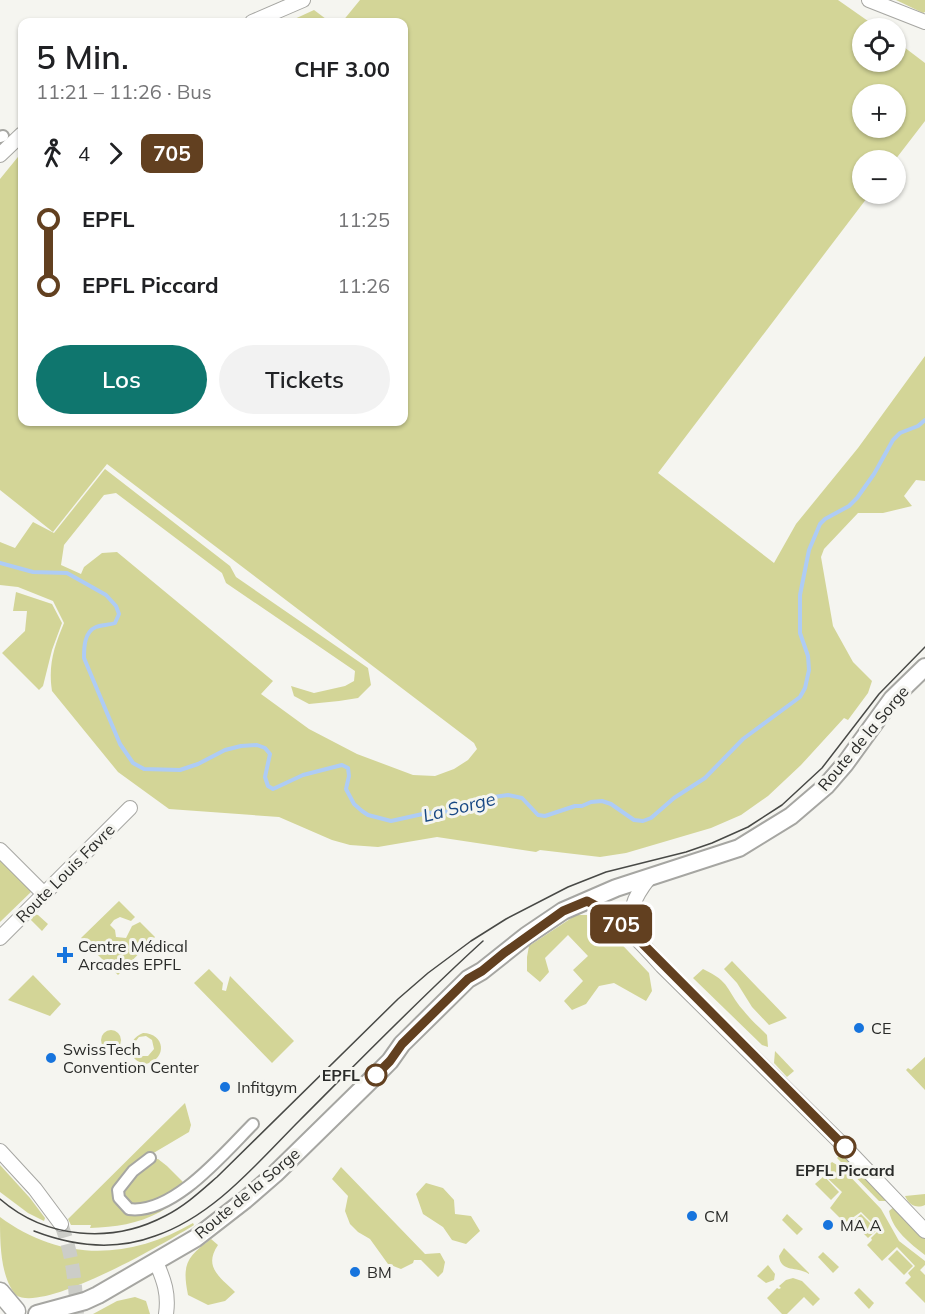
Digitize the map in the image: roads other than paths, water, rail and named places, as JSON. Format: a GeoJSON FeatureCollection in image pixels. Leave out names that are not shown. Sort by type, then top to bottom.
{"type":"FeatureCollection","features":[{"type":"Feature","properties":{"kind":"main road"},"geometry":{"type":"LineString","coordinates":[[0,1292],[13,1313]]}},
{"type":"Feature","properties":{"kind":"street"},"geometry":{"type":"LineString","coordinates":[[261,18],[303,0]]}},
{"type":"Feature","properties":{"kind":"street"},"geometry":{"type":"LineString","coordinates":[[869,0],[925,22]]}},
{"type":"Feature","properties":{"kind":"street"},"geometry":{"type":"LineString","coordinates":[[0,155],[18,138]]}},
{"type":"Feature","properties":{"kind":"street","name":"Route de la Sorge"},"geometry":{"type":"LineString","coordinates":[[64,1314],[196,1238],[260,1187],[390,1061],[409,1050],[433,1027],[472,988],[482,971],[563,911],[616,888],[739,848],[790,816],[826,786],[887,706],[925,667]]}},
{"type":"Feature","properties":{"kind":"street","name":"Route Louis Favre"},"geometry":{"type":"LineString","coordinates":[[0,938],[130,808]]}},
{"type":"Feature","properties":{"kind":"street"},"geometry":{"type":"LineString","coordinates":[[0,850],[44,894]]}},
{"type":"Feature","properties":{"kind":"street"},"geometry":{"type":"LineString","coordinates":[[635,936],[632,920],[633,902],[649,878]]}},
{"type":"Feature","properties":{"kind":"street"},"geometry":{"type":"LineString","coordinates":[[587,901],[606,911],[635,936],[845,1147],[925,1231]]}},
{"type":"Feature","properties":{"kind":"street"},"geometry":{"type":"LineString","coordinates":[[150,1158],[133,1171],[118,1190],[118,1198],[126,1207],[133,1209],[147,1207],[188,1188],[253,1124]]}},
{"type":"Feature","properties":{"kind":"street"},"geometry":{"type":"LineString","coordinates":[[0,1151],[35,1189],[61,1224]]}},
{"type":"Feature","properties":{"kind":"street"},"geometry":{"type":"LineString","coordinates":[[156,1262],[165,1282],[166,1314]]}},
{"type":"Feature","properties":{"kind":"street","name":"Route de la Sorge"},"geometry":{"type":"LineString","coordinates":[[37,1314],[85,1300]]}},
{"type":"Feature","properties":{"kind":"waterway","name":"La Sorge"},"geometry":{"type":"LineString","coordinates":[[0,563],[33,572],[67,573],[106,595],[116,606],[119,614],[115,623],[98,626],[89,633],[84,658],[120,744],[133,763],[144,769],[180,770],[198,764],[225,750],[257,745],[265,748],[270,754],[265,777],[268,786],[273,789],[303,775],[342,765],[348,768],[346,789],[354,804],[368,815],[391,821],[427,813],[453,811],[494,797],[508,795],[522,798],[538,815],[545,816],[575,806],[602,801],[611,804],[634,820],[643,821],[651,818],[674,798],[705,778],[743,739],[800,697],[805,688],[809,670],[808,656],[800,633],[800,595],[809,550],[820,524],[849,506],[857,498],[893,440],[900,433],[918,426],[925,420]]}},
{"type":"Feature","properties":{"kind":"tunnel"},"geometry":{"type":"LineString","coordinates":[[61,1224],[73,1269],[77,1314]]}},
{"type":"Feature","properties":{"kind":"tram line"},"geometry":{"type":"LineString","coordinates":[[0,1199],[18,1212],[38,1222],[80,1233],[123,1231],[145,1225],[172,1212],[217,1177],[398,999],[471,941],[506,919],[568,887],[606,872],[686,852],[712,843],[748,827],[782,805],[822,768],[879,694],[925,647]]}},
{"type":"Feature","properties":{"kind":"tram line"},"geometry":{"type":"LineString","coordinates":[[34,1231],[79,1243],[125,1244],[155,1236],[196,1215],[234,1187],[390,1029],[483,941]]}},
{"type":"Feature","properties":{"kind":"place","name":"Centre Médical Arcades EPFL"},"geometry":{"type":"Point","coordinates":[65,955]}},
{"type":"Feature","properties":{"kind":"place","name":"CE"},"geometry":{"type":"Point","coordinates":[859,1028]}},
{"type":"Feature","properties":{"kind":"place","name":"SwissTech Convention Center"},"geometry":{"type":"Point","coordinates":[51,1058]}},
{"type":"Feature","properties":{"kind":"place","name":"EPFL"},"geometry":{"type":"Point","coordinates":[376,1075]}},
{"type":"Feature","properties":{"kind":"place","name":"Infitgym"},"geometry":{"type":"Point","coordinates":[225,1087]}},
{"type":"Feature","properties":{"kind":"place","name":"EPFL Piccard"},"geometry":{"type":"Point","coordinates":[845,1147]}},
{"type":"Feature","properties":{"kind":"place","name":"CM"},"geometry":{"type":"Point","coordinates":[692,1216]}},
{"type":"Feature","properties":{"kind":"place","name":"MA A"},"geometry":{"type":"Point","coordinates":[828,1225]}},
{"type":"Feature","properties":{"kind":"place","name":"BM"},"geometry":{"type":"Point","coordinates":[355,1272]}}]}
